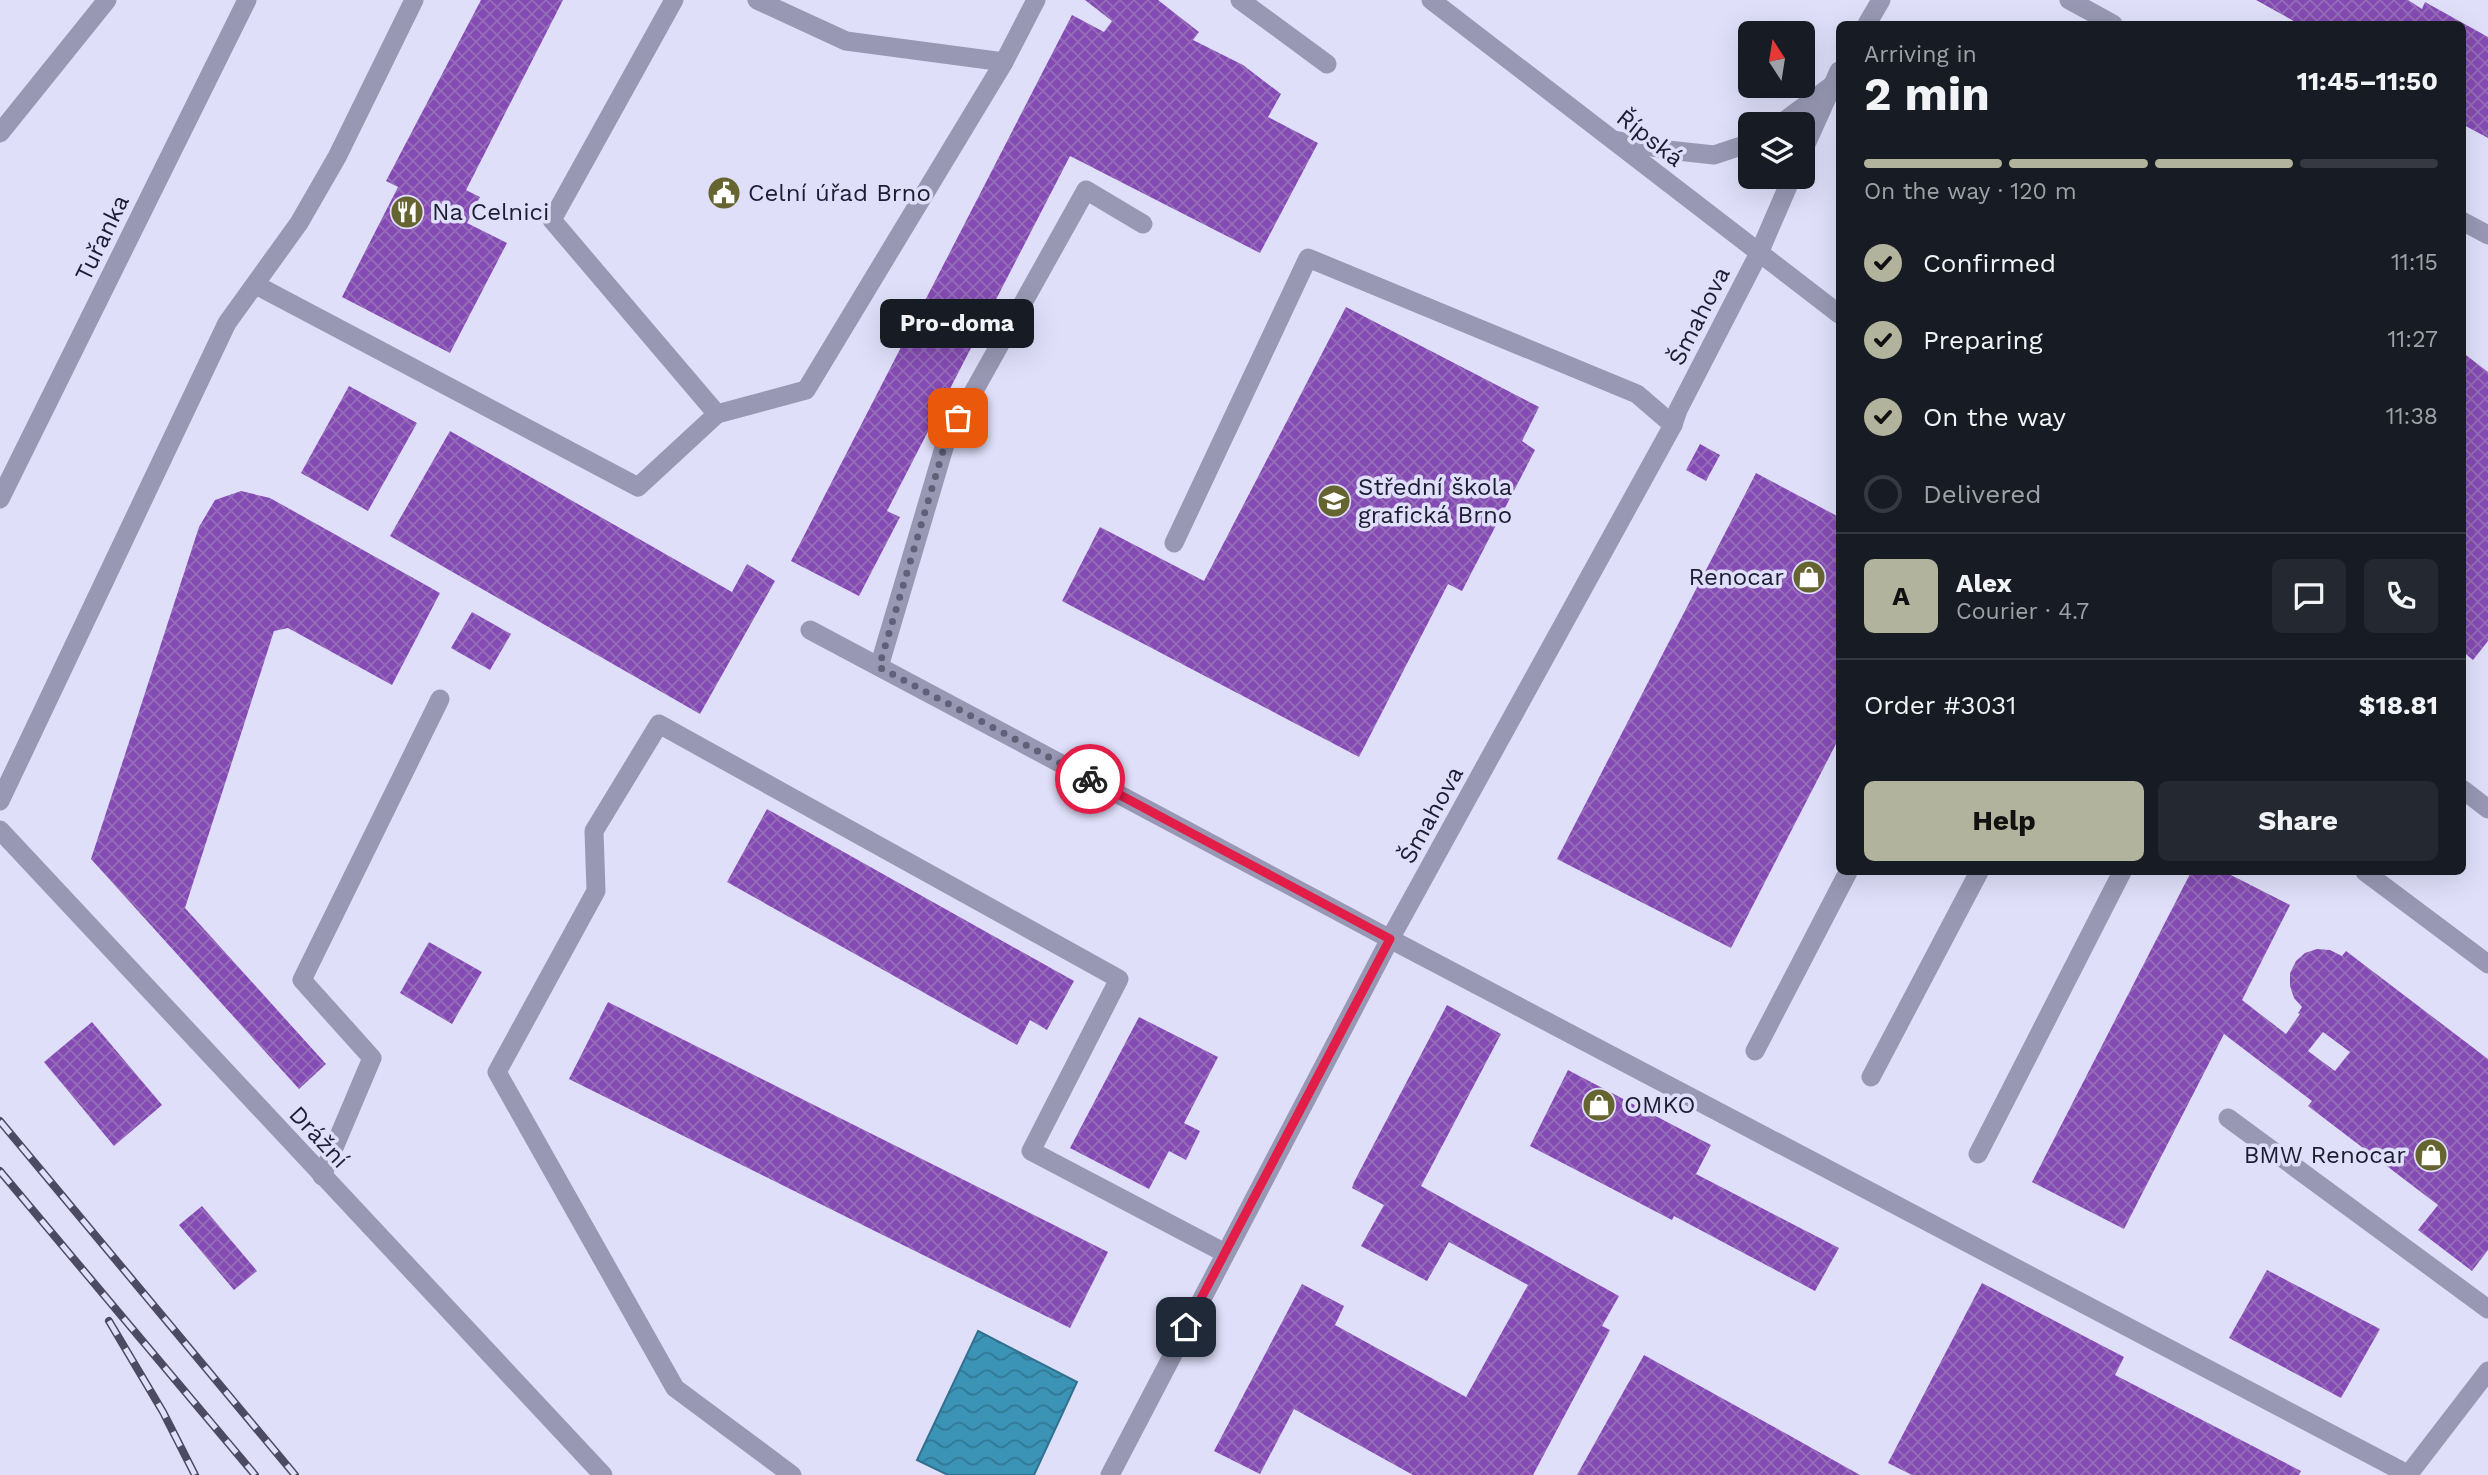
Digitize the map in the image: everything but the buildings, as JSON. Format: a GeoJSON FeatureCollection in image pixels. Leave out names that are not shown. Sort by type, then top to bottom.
{"type":"FeatureCollection","features":[{"type":"Feature","properties":{"kind":"street"},"geometry":{"type":"LineString","coordinates":[[0,133],[107,0]]}},
{"type":"Feature","properties":{"kind":"street","name":"Tuřanka"},"geometry":{"type":"LineString","coordinates":[[0,499],[247,0]]}},
{"type":"Feature","properties":{"kind":"street"},"geometry":{"type":"LineString","coordinates":[[0,801],[227,324],[299,223],[330,168],[414,0]]}},
{"type":"Feature","properties":{"kind":"street"},"geometry":{"type":"LineString","coordinates":[[674,0],[552,220],[717,414]]}},
{"type":"Feature","properties":{"kind":"street"},"geometry":{"type":"LineString","coordinates":[[757,0],[846,41],[1004,62]]}},
{"type":"Feature","properties":{"kind":"street"},"geometry":{"type":"LineString","coordinates":[[256,285],[638,487],[717,414],[806,390],[1004,62],[1036,0]]}},
{"type":"Feature","properties":{"kind":"street"},"geometry":{"type":"LineString","coordinates":[[1240,0],[1327,64]]}},
{"type":"Feature","properties":{"kind":"street","name":"Řípská"},"geometry":{"type":"LineString","coordinates":[[1431,0],[1836,312]]}},
{"type":"Feature","properties":{"kind":"street"},"geometry":{"type":"LineString","coordinates":[[1869,21],[1881,0]]}},
{"type":"Feature","properties":{"kind":"street"},"geometry":{"type":"LineString","coordinates":[[2069,0],[2108,21]]}},
{"type":"Feature","properties":{"kind":"street"},"geometry":{"type":"LineString","coordinates":[[1795,112],[1835,79]]}},
{"type":"Feature","properties":{"kind":"street"},"geometry":{"type":"LineString","coordinates":[[1815,124],[1835,79]]}},
{"type":"Feature","properties":{"kind":"street"},"geometry":{"type":"LineString","coordinates":[[1610,139],[1714,155],[1738,147]]}},
{"type":"Feature","properties":{"kind":"street","name":"Šmahova"},"geometry":{"type":"LineString","coordinates":[[1110,1475],[1390,939],[1673,425],[1678,410],[1759,253],[1787,189]]}},
{"type":"Feature","properties":{"kind":"street"},"geometry":{"type":"LineString","coordinates":[[879,667],[946,441],[1086,190],[1143,224]]}},
{"type":"Feature","properties":{"kind":"street"},"geometry":{"type":"LineString","coordinates":[[2466,223],[2488,235]]}},
{"type":"Feature","properties":{"kind":"street"},"geometry":{"type":"LineString","coordinates":[[1174,543],[1308,258],[1637,394],[1673,425]]}},
{"type":"Feature","properties":{"kind":"street"},"geometry":{"type":"LineString","coordinates":[[810,630],[2408,1475],[2488,1371]]}},
{"type":"Feature","properties":{"kind":"street"},"geometry":{"type":"LineString","coordinates":[[322,1176],[372,1058],[302,980],[440,699]]}},
{"type":"Feature","properties":{"kind":"street"},"geometry":{"type":"LineString","coordinates":[[792,1475],[675,1388],[497,1072],[596,891],[594,831],[659,724],[1119,979],[1031,1151],[1225,1253]]}},
{"type":"Feature","properties":{"kind":"street"},"geometry":{"type":"LineString","coordinates":[[2466,792],[2488,809]]}},
{"type":"Feature","properties":{"kind":"street","name":"Drážní"},"geometry":{"type":"LineString","coordinates":[[0,830],[603,1475]]}},
{"type":"Feature","properties":{"kind":"street"},"geometry":{"type":"LineString","coordinates":[[1755,1051],[1846,875]]}},
{"type":"Feature","properties":{"kind":"street"},"geometry":{"type":"LineString","coordinates":[[1871,1077],[1977,875]]}},
{"type":"Feature","properties":{"kind":"street"},"geometry":{"type":"LineString","coordinates":[[1978,1154],[2120,875]]}},
{"type":"Feature","properties":{"kind":"street"},"geometry":{"type":"LineString","coordinates":[[2369,875],[2488,964]]}},
{"type":"Feature","properties":{"kind":"street"},"geometry":{"type":"LineString","coordinates":[[2228,1118],[2488,1309]]}},
{"type":"Feature","properties":{"kind":"water"},"geometry":{"type":"Polygon","coordinates":[[[978,1331],[1077,1382],[1034,1475],[948,1475],[917,1460],[978,1331]]]}},
{"type":"Feature","properties":{"kind":"railway"},"geometry":{"type":"LineString","coordinates":[[0,1121],[295,1475]]}},
{"type":"Feature","properties":{"kind":"railway"},"geometry":{"type":"LineString","coordinates":[[0,1171],[255,1475]]}},
{"type":"Feature","properties":{"kind":"railway"},"geometry":{"type":"LineString","coordinates":[[109,1321],[163,1412],[195,1475]]}},
{"type":"Feature","properties":{"kind":"way so far"},"geometry":{"type":"LineString","coordinates":[[958,418],[946,441],[879,667],[1090,779]]}},
{"type":"Feature","properties":{"kind":"place","name":"Celní úřad Brno"},"geometry":{"type":"Point","coordinates":[724,193]}},
{"type":"Feature","properties":{"kind":"place","name":"Na Celnici"},"geometry":{"type":"Point","coordinates":[407,212]}},
{"type":"Feature","properties":{"kind":"place","name":"Pro-doma"},"geometry":{"type":"Point","coordinates":[958,418]}},
{"type":"Feature","properties":{"kind":"place","name":"Střední škola grafická Brno"},"geometry":{"type":"Point","coordinates":[1334,501]}},
{"type":"Feature","properties":{"kind":"place","name":"Renocar"},"geometry":{"type":"Point","coordinates":[1809,577]}},
{"type":"Feature","properties":{"kind":"place","name":"OMKO"},"geometry":{"type":"Point","coordinates":[1599,1105]}},
{"type":"Feature","properties":{"kind":"place","name":"BMW Renocar"},"geometry":{"type":"Point","coordinates":[2431,1155]}},
{"type":"Feature","properties":{"kind":"route"},"geometry":{"type":"LineString","coordinates":[[1090,779],[1390,939],[1186,1327]]}}]}
